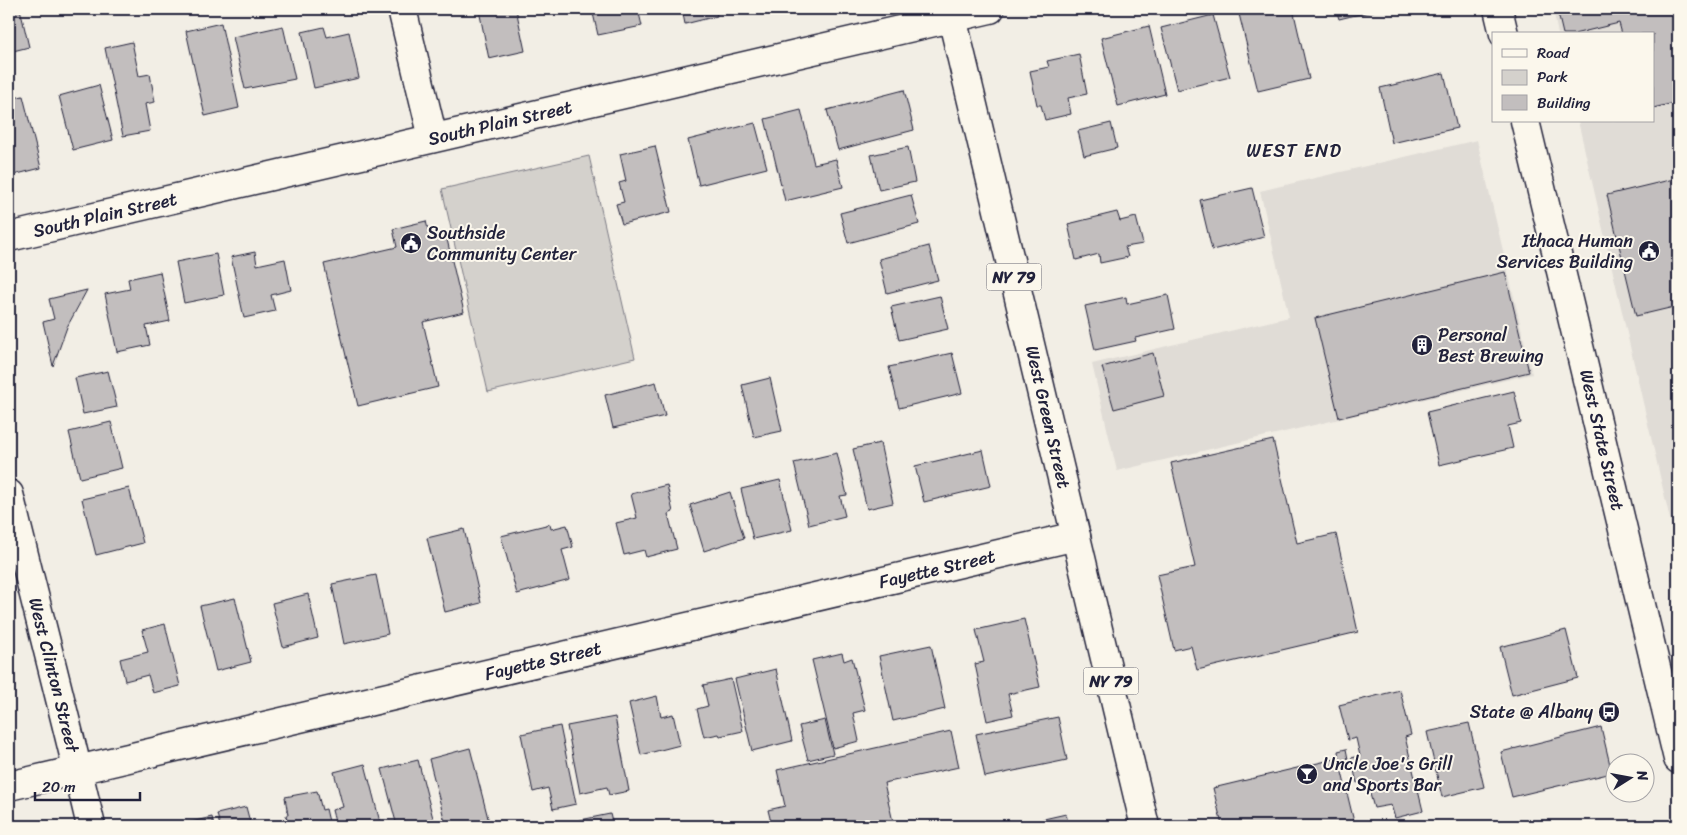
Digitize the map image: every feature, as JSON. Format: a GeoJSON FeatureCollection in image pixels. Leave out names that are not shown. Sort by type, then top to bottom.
{"type":"FeatureCollection","features":[{"type":"Feature","properties":{"kind":"main road"},"geometry":{"type":"LineString","coordinates":[[402,9],[433,138]]}},
{"type":"Feature","properties":{"kind":"main road","name":"South Plain Street"},"geometry":{"type":"LineString","coordinates":[[9,237],[433,138],[951,13],[990,9]]}},
{"type":"Feature","properties":{"kind":"main road"},"geometry":{"type":"LineString","coordinates":[[1498,9],[1504,32]]}},
{"type":"Feature","properties":{"kind":"main road","name":"West Green Street"},"geometry":{"type":"LineString","coordinates":[[951,13],[1146,826]]}},
{"type":"Feature","properties":{"kind":"main road","name":"West State Street"},"geometry":{"type":"LineString","coordinates":[[1525,122],[1678,759]]}},
{"type":"Feature","properties":{"kind":"main road","name":"West Clinton Street"},"geometry":{"type":"LineString","coordinates":[[9,494],[91,826]]}},
{"type":"Feature","properties":{"kind":"main road","name":"Fayette Street"},"geometry":{"type":"LineString","coordinates":[[9,786],[1076,536]]}},
{"type":"Feature","properties":{"kind":"shaded area"},"geometry":{"type":"Polygon","coordinates":[[[1553,9],[1678,9],[1678,554],[1578,122],[1654,122],[1654,32],[1558,32],[1553,9]]]}},
{"type":"Feature","properties":{"kind":"shaded area"},"geometry":{"type":"Polygon","coordinates":[[[1477,140],[1532,374],[1117,471],[1092,364],[1289,317],[1260,191],[1477,140]]]}},
{"type":"Feature","properties":{"kind":"green space"},"geometry":{"type":"Polygon","coordinates":[[[589,156],[635,358],[488,392],[442,189],[589,156]]]}},
{"type":"Feature","properties":{"kind":"building"},"geometry":{"type":"Polygon","coordinates":[[[9,9],[20,9],[29,47],[9,52],[9,9]]]}},
{"type":"Feature","properties":{"kind":"building"},"geometry":{"type":"Polygon","coordinates":[[[516,9],[525,51],[489,59],[479,10],[516,9]]]}},
{"type":"Feature","properties":{"kind":"building"},"geometry":{"type":"Polygon","coordinates":[[[592,9],[638,9],[642,26],[598,35],[592,9]]]}},
{"type":"Feature","properties":{"kind":"building"},"geometry":{"type":"Polygon","coordinates":[[[682,9],[716,9],[717,16],[685,24],[682,9]]]}},
{"type":"Feature","properties":{"kind":"building"},"geometry":{"type":"Polygon","coordinates":[[[1262,9],[1293,9],[1309,79],[1258,91],[1239,14],[1262,9]]]}},
{"type":"Feature","properties":{"kind":"building"},"geometry":{"type":"Polygon","coordinates":[[[1336,9],[1381,9],[1339,19],[1336,9]]]}},
{"type":"Feature","properties":{"kind":"building"},"geometry":{"type":"Polygon","coordinates":[[[1557,9],[1678,9],[1678,102],[1654,108],[1654,32],[1621,32],[1619,23],[1582,32],[1563,32],[1557,9]]]}},
{"type":"Feature","properties":{"kind":"building"},"geometry":{"type":"Polygon","coordinates":[[[1213,15],[1230,77],[1177,90],[1161,28],[1213,15]]]}},
{"type":"Feature","properties":{"kind":"building"},"geometry":{"type":"Polygon","coordinates":[[[221,23],[239,108],[205,116],[186,31],[221,23]]]}},
{"type":"Feature","properties":{"kind":"building"},"geometry":{"type":"Polygon","coordinates":[[[283,26],[295,79],[245,89],[233,37],[283,26]]]}},
{"type":"Feature","properties":{"kind":"building"},"geometry":{"type":"Polygon","coordinates":[[[1149,26],[1165,94],[1118,106],[1101,38],[1149,26]]]}},
{"type":"Feature","properties":{"kind":"building"},"geometry":{"type":"Polygon","coordinates":[[[324,27],[327,37],[349,32],[359,78],[314,88],[302,32],[324,27]]]}},
{"type":"Feature","properties":{"kind":"building"},"geometry":{"type":"Polygon","coordinates":[[[132,42],[139,76],[150,74],[155,102],[145,104],[150,131],[123,136],[105,48],[132,42]]]}},
{"type":"Feature","properties":{"kind":"building"},"geometry":{"type":"Polygon","coordinates":[[[1079,54],[1087,94],[1068,98],[1071,114],[1045,120],[1041,105],[1037,105],[1030,71],[1049,67],[1047,61],[1079,54]]]}},
{"type":"Feature","properties":{"kind":"building"},"geometry":{"type":"Polygon","coordinates":[[[1444,73],[1457,128],[1392,143],[1380,88],[1444,73]]]}},
{"type":"Feature","properties":{"kind":"building"},"geometry":{"type":"Polygon","coordinates":[[[99,85],[113,140],[73,150],[59,96],[99,85]]]}},
{"type":"Feature","properties":{"kind":"building"},"geometry":{"type":"Polygon","coordinates":[[[904,90],[914,130],[838,150],[827,110],[904,90]]]}},
{"type":"Feature","properties":{"kind":"building"},"geometry":{"type":"Polygon","coordinates":[[[23,96],[41,168],[9,176],[9,99],[23,96]]]}},
{"type":"Feature","properties":{"kind":"building"},"geometry":{"type":"Polygon","coordinates":[[[801,110],[814,164],[836,159],[843,187],[785,201],[765,119],[801,110]]]}},
{"type":"Feature","properties":{"kind":"building"},"geometry":{"type":"Polygon","coordinates":[[[755,123],[767,168],[699,185],[688,140],[755,123]]]}},
{"type":"Feature","properties":{"kind":"building"},"geometry":{"type":"Polygon","coordinates":[[[1111,123],[1117,148],[1084,156],[1078,131],[1111,123]]]}},
{"type":"Feature","properties":{"kind":"building"},"geometry":{"type":"Polygon","coordinates":[[[655,146],[671,212],[622,224],[616,204],[624,202],[619,183],[626,181],[620,154],[655,146]]]}},
{"type":"Feature","properties":{"kind":"building"},"geometry":{"type":"Polygon","coordinates":[[[908,147],[915,182],[879,190],[871,155],[908,147]]]}},
{"type":"Feature","properties":{"kind":"building","name":"Ithaca Human Services Building"},"geometry":{"type":"Polygon","coordinates":[[[1678,178],[1678,306],[1636,316],[1607,195],[1678,178]]]}},
{"type":"Feature","properties":{"kind":"building"},"geometry":{"type":"Polygon","coordinates":[[[1252,188],[1264,237],[1212,250],[1200,200],[1252,188]]]}},
{"type":"Feature","properties":{"kind":"building"},"geometry":{"type":"Polygon","coordinates":[[[911,195],[919,224],[848,243],[840,213],[911,195]]]}},
{"type":"Feature","properties":{"kind":"building"},"geometry":{"type":"Polygon","coordinates":[[[1117,212],[1120,221],[1136,217],[1143,244],[1125,247],[1128,257],[1100,263],[1099,254],[1076,260],[1068,224],[1117,212]]]}},
{"type":"Feature","properties":{"kind":"building","name":"Southside Community Center"},"geometry":{"type":"Polygon","coordinates":[[[426,221],[430,238],[446,235],[464,312],[423,322],[438,387],[358,406],[324,264],[397,247],[393,229],[426,221]]]}},
{"type":"Feature","properties":{"kind":"building"},"geometry":{"type":"Polygon","coordinates":[[[929,246],[938,280],[887,293],[879,259],[929,246]]]}},
{"type":"Feature","properties":{"kind":"building"},"geometry":{"type":"Polygon","coordinates":[[[255,252],[257,265],[285,259],[291,290],[271,295],[275,311],[244,318],[231,257],[255,252]]]}},
{"type":"Feature","properties":{"kind":"building"},"geometry":{"type":"Polygon","coordinates":[[[216,254],[224,295],[184,303],[176,262],[216,254]]]}},
{"type":"Feature","properties":{"kind":"building"},"geometry":{"type":"Polygon","coordinates":[[[160,272],[170,321],[146,326],[150,345],[117,352],[105,294],[130,289],[128,279],[160,272]]]}},
{"type":"Feature","properties":{"kind":"building","name":"Personal Best Brewing"},"geometry":{"type":"Polygon","coordinates":[[[1505,272],[1529,372],[1339,418],[1315,318],[1505,272]]]}},
{"type":"Feature","properties":{"kind":"building"},"geometry":{"type":"Polygon","coordinates":[[[87,290],[67,327],[53,366],[43,322],[54,319],[49,299],[87,290]]]}},
{"type":"Feature","properties":{"kind":"building"},"geometry":{"type":"Polygon","coordinates":[[[1168,295],[1175,329],[1135,338],[1136,341],[1095,350],[1085,306],[1126,297],[1127,304],[1168,295]]]}},
{"type":"Feature","properties":{"kind":"building"},"geometry":{"type":"Polygon","coordinates":[[[940,296],[948,329],[899,340],[891,307],[940,296]]]}},
{"type":"Feature","properties":{"kind":"building"},"geometry":{"type":"Polygon","coordinates":[[[952,353],[962,393],[899,408],[889,367],[952,353]]]}},
{"type":"Feature","properties":{"kind":"building"},"geometry":{"type":"Polygon","coordinates":[[[1153,353],[1164,396],[1114,409],[1102,367],[1153,353]]]}},
{"type":"Feature","properties":{"kind":"building"},"geometry":{"type":"Polygon","coordinates":[[[108,371],[117,407],[83,414],[75,378],[108,371]]]}},
{"type":"Feature","properties":{"kind":"building"},"geometry":{"type":"Polygon","coordinates":[[[770,378],[782,431],[754,437],[742,385],[770,378]]]}},
{"type":"Feature","properties":{"kind":"building"},"geometry":{"type":"Polygon","coordinates":[[[656,382],[665,416],[613,428],[605,395],[656,382]]]}},
{"type":"Feature","properties":{"kind":"building"},"geometry":{"type":"Polygon","coordinates":[[[1514,391],[1521,423],[1508,426],[1513,448],[1439,465],[1427,412],[1514,391]]]}},
{"type":"Feature","properties":{"kind":"building"},"geometry":{"type":"Polygon","coordinates":[[[111,422],[122,468],[80,478],[69,432],[111,422]]]}},
{"type":"Feature","properties":{"kind":"building"},"geometry":{"type":"Polygon","coordinates":[[[1273,440],[1297,543],[1336,534],[1358,632],[1197,670],[1191,646],[1174,650],[1157,575],[1195,567],[1171,463],[1273,440]]]}},
{"type":"Feature","properties":{"kind":"building"},"geometry":{"type":"Polygon","coordinates":[[[880,443],[893,503],[867,509],[853,449],[880,443]]]}},
{"type":"Feature","properties":{"kind":"building"},"geometry":{"type":"Polygon","coordinates":[[[983,450],[991,486],[924,502],[915,466],[983,450]]]}},
{"type":"Feature","properties":{"kind":"building"},"geometry":{"type":"Polygon","coordinates":[[[837,453],[847,495],[840,496],[845,516],[809,525],[794,463],[837,453]]]}},
{"type":"Feature","properties":{"kind":"building"},"geometry":{"type":"Polygon","coordinates":[[[780,480],[792,530],[753,539],[741,489],[780,480]]]}},
{"type":"Feature","properties":{"kind":"building"},"geometry":{"type":"Polygon","coordinates":[[[667,485],[673,512],[668,514],[677,549],[646,557],[644,550],[624,555],[616,523],[637,518],[631,494],[667,485]]]}},
{"type":"Feature","properties":{"kind":"building"},"geometry":{"type":"Polygon","coordinates":[[[129,488],[143,543],[96,555],[82,499],[129,488]]]}},
{"type":"Feature","properties":{"kind":"building"},"geometry":{"type":"Polygon","coordinates":[[[730,492],[744,538],[704,551],[690,505],[730,492]]]}},
{"type":"Feature","properties":{"kind":"building"},"geometry":{"type":"Polygon","coordinates":[[[550,524],[551,529],[567,525],[573,547],[562,550],[570,580],[517,594],[501,536],[550,524]]]}},
{"type":"Feature","properties":{"kind":"building"},"geometry":{"type":"Polygon","coordinates":[[[464,529],[481,603],[445,612],[427,538],[464,529]]]}},
{"type":"Feature","properties":{"kind":"building"},"geometry":{"type":"Polygon","coordinates":[[[376,575],[388,634],[344,644],[332,584],[376,575]]]}},
{"type":"Feature","properties":{"kind":"building"},"geometry":{"type":"Polygon","coordinates":[[[308,594],[318,638],[283,647],[272,603],[308,594]]]}},
{"type":"Feature","properties":{"kind":"building"},"geometry":{"type":"Polygon","coordinates":[[[235,598],[251,662],[216,671],[200,606],[235,598]]]}},
{"type":"Feature","properties":{"kind":"building"},"geometry":{"type":"Polygon","coordinates":[[[1024,619],[1040,687],[1008,694],[1013,715],[987,721],[975,664],[984,662],[976,630],[1024,619]]]}},
{"type":"Feature","properties":{"kind":"building"},"geometry":{"type":"Polygon","coordinates":[[[165,624],[180,686],[153,693],[148,675],[125,681],[120,659],[148,652],[142,630],[165,624]]]}},
{"type":"Feature","properties":{"kind":"building"},"geometry":{"type":"Polygon","coordinates":[[[1566,630],[1578,678],[1512,695],[1500,647],[1566,630]]]}},
{"type":"Feature","properties":{"kind":"building"},"geometry":{"type":"Polygon","coordinates":[[[931,645],[945,709],[893,721],[879,656],[931,645]]]}},
{"type":"Feature","properties":{"kind":"building"},"geometry":{"type":"Polygon","coordinates":[[[842,653],[844,661],[852,658],[865,710],[853,713],[859,741],[833,748],[812,660],[842,653]]]}},
{"type":"Feature","properties":{"kind":"building"},"geometry":{"type":"Polygon","coordinates":[[[776,669],[792,741],[752,751],[735,679],[776,669]]]}},
{"type":"Feature","properties":{"kind":"building"},"geometry":{"type":"Polygon","coordinates":[[[731,679],[743,731],[704,737],[697,709],[708,706],[703,685],[731,679]]]}},
{"type":"Feature","properties":{"kind":"building"},"geometry":{"type":"Polygon","coordinates":[[[1400,690],[1411,735],[1405,737],[1423,811],[1395,818],[1391,805],[1374,808],[1366,780],[1357,783],[1351,758],[1360,756],[1356,738],[1348,740],[1339,705],[1400,690]]]}},
{"type":"Feature","properties":{"kind":"building"},"geometry":{"type":"Polygon","coordinates":[[[657,696],[661,717],[673,714],[680,745],[641,755],[629,703],[657,696]]]}},
{"type":"Feature","properties":{"kind":"building"},"geometry":{"type":"Polygon","coordinates":[[[615,717],[629,791],[609,795],[607,787],[580,793],[567,726],[615,717]]]}},
{"type":"Feature","properties":{"kind":"building"},"geometry":{"type":"Polygon","coordinates":[[[1058,717],[1067,760],[985,777],[976,734],[1058,717]]]}},
{"type":"Feature","properties":{"kind":"building"},"geometry":{"type":"Polygon","coordinates":[[[825,720],[833,754],[808,760],[799,726],[825,720]]]}},
{"type":"Feature","properties":{"kind":"building"},"geometry":{"type":"Polygon","coordinates":[[[1469,723],[1484,787],[1442,797],[1427,732],[1469,723]]]}},
{"type":"Feature","properties":{"kind":"building"},"geometry":{"type":"Polygon","coordinates":[[[560,726],[576,804],[553,809],[548,788],[533,792],[521,734],[560,726]]]}},
{"type":"Feature","properties":{"kind":"building"},"geometry":{"type":"Polygon","coordinates":[[[1601,727],[1607,752],[1604,752],[1604,775],[1512,797],[1501,752],[1601,727]]]}},
{"type":"Feature","properties":{"kind":"building"},"geometry":{"type":"Polygon","coordinates":[[[951,731],[959,767],[884,783],[894,826],[772,826],[768,810],[785,806],[777,770],[951,731]]]}},
{"type":"Feature","properties":{"kind":"building"},"geometry":{"type":"Polygon","coordinates":[[[470,748],[490,826],[446,826],[429,759],[470,748]]]}},
{"type":"Feature","properties":{"kind":"building","name":"Uncle Joe's Grill and Sports Bar"},"geometry":{"type":"Polygon","coordinates":[[[1346,749],[1348,759],[1339,760],[1355,826],[1218,826],[1222,825],[1213,788],[1339,758],[1338,751],[1346,749]]]}},
{"type":"Feature","properties":{"kind":"building"},"geometry":{"type":"Polygon","coordinates":[[[418,760],[435,826],[397,826],[382,769],[418,760]]]}},
{"type":"Feature","properties":{"kind":"building"},"geometry":{"type":"Polygon","coordinates":[[[365,764],[381,826],[336,826],[332,810],[343,807],[334,772],[365,764]]]}},
{"type":"Feature","properties":{"kind":"building"},"geometry":{"type":"Polygon","coordinates":[[[317,791],[322,810],[326,809],[330,826],[288,826],[285,797],[317,791]]]}},
{"type":"Feature","properties":{"kind":"building"},"geometry":{"type":"Polygon","coordinates":[[[246,807],[251,826],[220,826],[217,814],[246,807]]]}},
{"type":"Feature","properties":{"kind":"building"},"geometry":{"type":"Polygon","coordinates":[[[610,814],[613,826],[551,826],[610,814]]]}},
{"type":"Feature","properties":{"kind":"building"},"geometry":{"type":"Polygon","coordinates":[[[1066,814],[1069,826],[1013,826],[1066,814]]]}},
{"type":"Feature","properties":{"kind":"building"},"geometry":{"type":"Polygon","coordinates":[[[212,817],[214,826],[174,826],[212,817]]]}},
{"type":"Feature","properties":{"kind":"place","name":"Southside Community Center"},"geometry":{"type":"Point","coordinates":[411,243]}},
{"type":"Feature","properties":{"kind":"place","name":"Ithaca Human Services Building"},"geometry":{"type":"Point","coordinates":[1649,251]}},
{"type":"Feature","properties":{"kind":"place","name":"Personal Best Brewing"},"geometry":{"type":"Point","coordinates":[1422,345]}},
{"type":"Feature","properties":{"kind":"place","name":"State @ Albany"},"geometry":{"type":"Point","coordinates":[1609,712]}},
{"type":"Feature","properties":{"kind":"place","name":"Uncle Joe's Grill and Sports Bar"},"geometry":{"type":"Point","coordinates":[1307,774]}},
{"type":"Feature","properties":{"kind":"district","name":"WEST END"},"geometry":{"type":"Point","coordinates":[1294,150]}}]}
